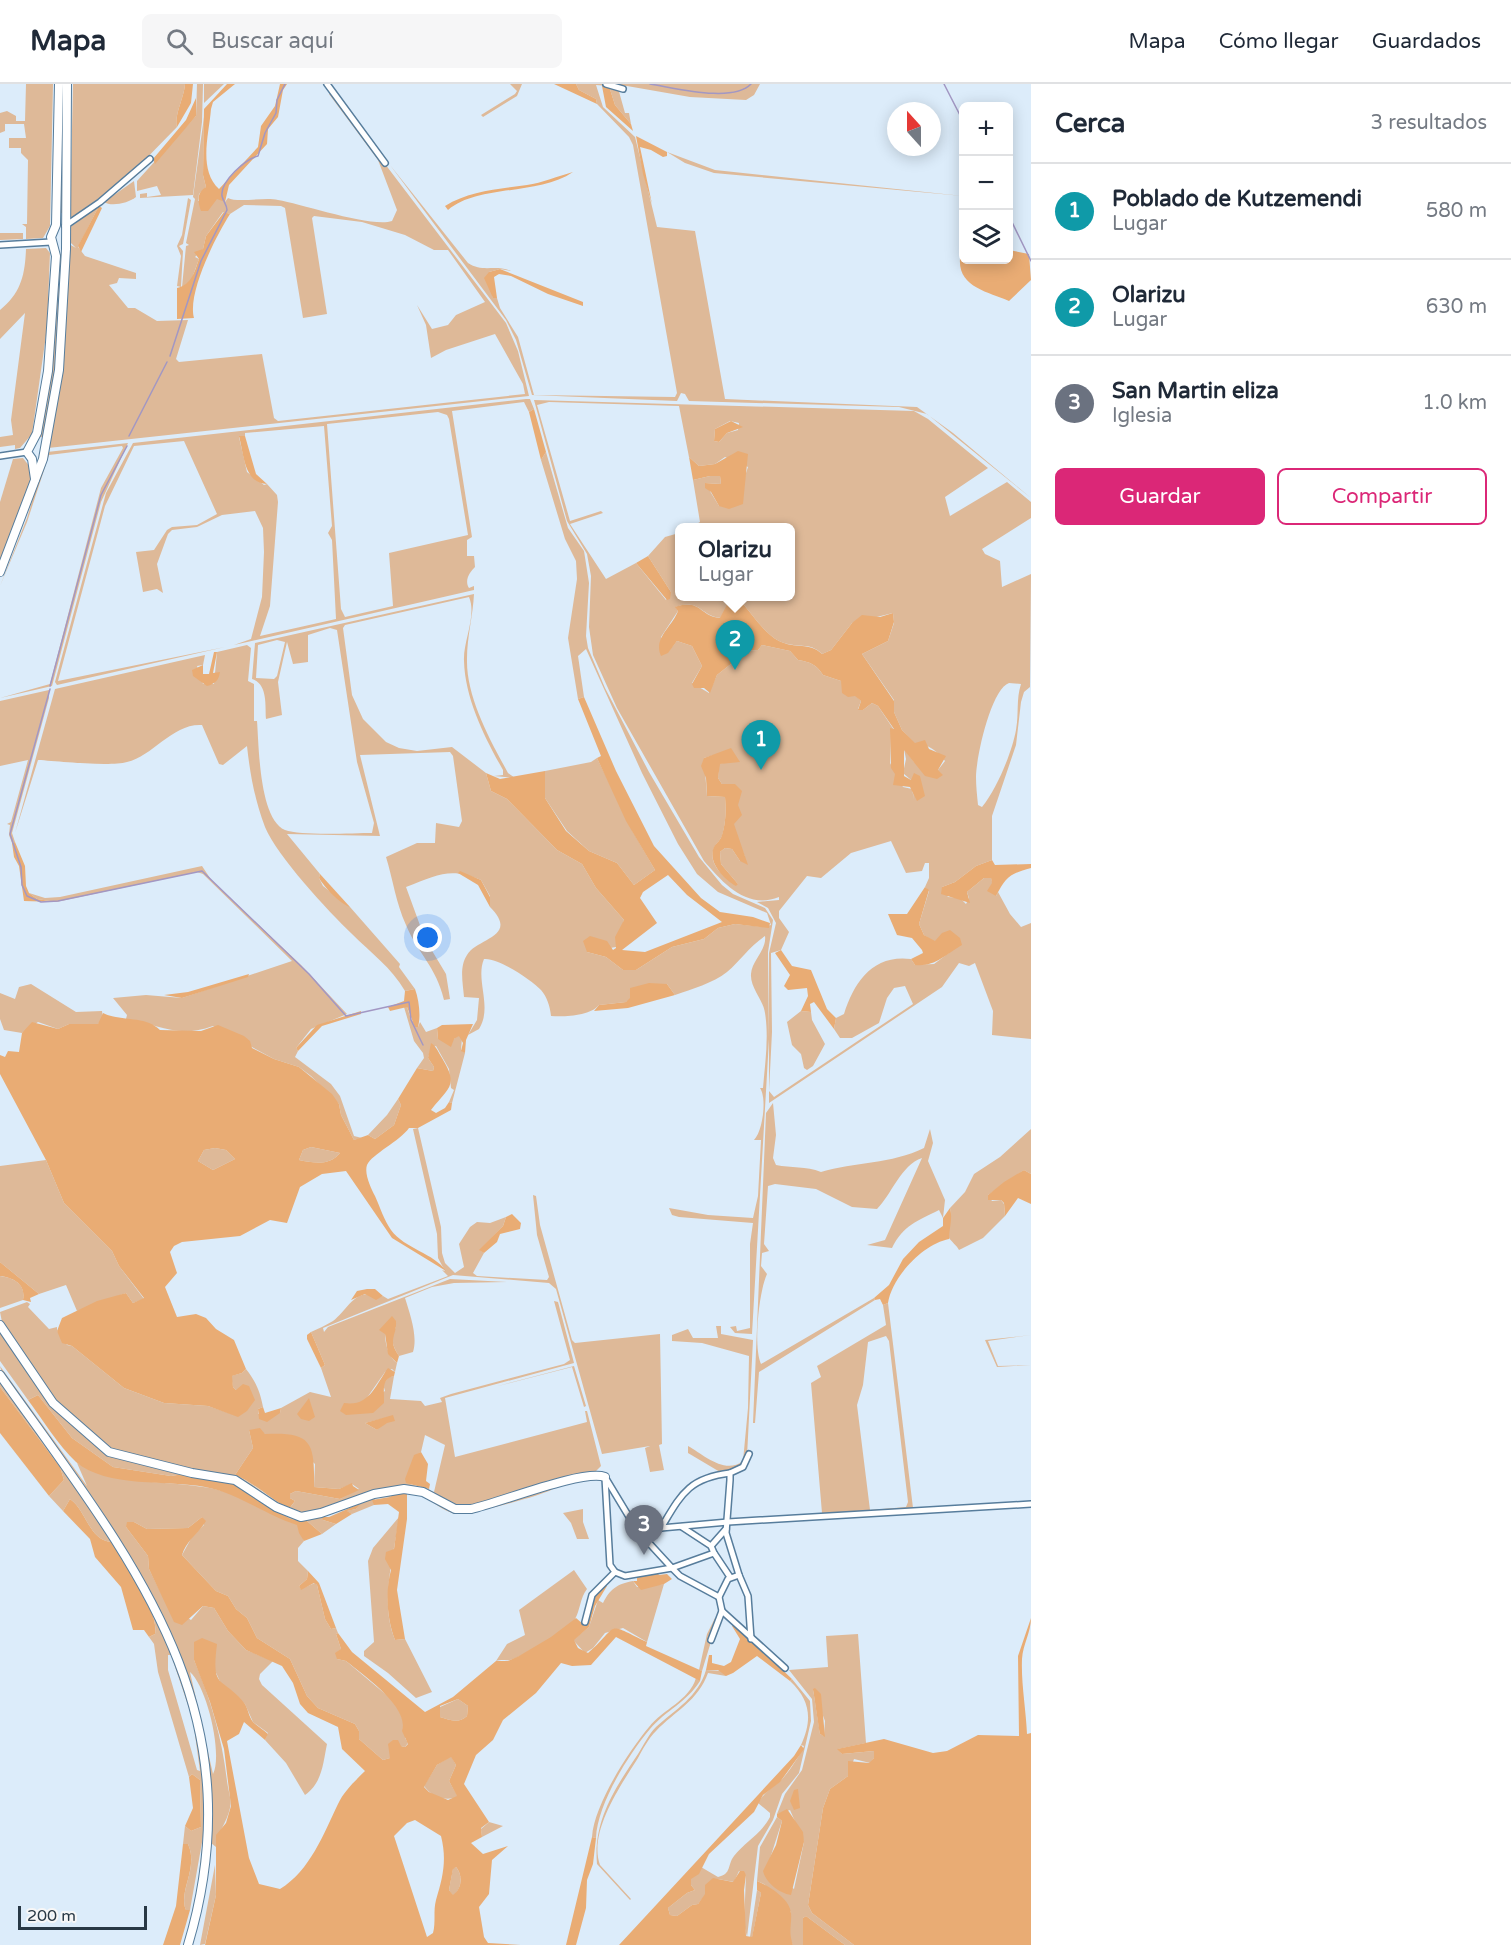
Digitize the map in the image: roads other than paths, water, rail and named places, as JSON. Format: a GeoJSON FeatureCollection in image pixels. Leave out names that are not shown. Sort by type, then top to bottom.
{"type":"FeatureCollection","features":[{"type":"Feature","properties":{"kind":"main road"},"geometry":{"type":"LineString","coordinates":[[35,480],[29,444],[34,441],[45,392],[51,342],[56,262],[52,245],[55,232],[59,84]]}},
{"type":"Feature","properties":{"kind":"main road"},"geometry":{"type":"LineString","coordinates":[[0,572],[43,459],[62,342],[66,249],[68,84]]}},
{"type":"Feature","properties":{"kind":"main road"},"geometry":{"type":"LineString","coordinates":[[55,232],[65,229]]}},
{"type":"Feature","properties":{"kind":"main road"},"geometry":{"type":"LineString","coordinates":[[52,245],[66,249]]}},
{"type":"Feature","properties":{"kind":"main road"},"geometry":{"type":"LineString","coordinates":[[34,441],[46,444]]}},
{"type":"Feature","properties":{"kind":"main road"},"geometry":{"type":"LineString","coordinates":[[30,455],[43,459]]}},
{"type":"Feature","properties":{"kind":"main road"},"geometry":{"type":"LineString","coordinates":[[0,1325],[53,1403],[102,1448],[138,1460],[235,1480],[276,1507],[294,1515],[313,1516],[374,1494],[411,1489],[423,1492],[455,1509],[471,1509],[576,1479],[598,1474],[605,1477]]}},
{"type":"Feature","properties":{"kind":"main road"},"geometry":{"type":"LineString","coordinates":[[0,1375],[85,1492],[126,1556],[164,1625],[185,1678],[202,1745],[209,1814],[204,1876],[188,1945]]}},
{"type":"Feature","properties":{"kind":"street"},"geometry":{"type":"LineString","coordinates":[[327,84],[385,163]]}},
{"type":"Feature","properties":{"kind":"street"},"geometry":{"type":"LineString","coordinates":[[606,84],[623,89]]}},
{"type":"Feature","properties":{"kind":"street"},"geometry":{"type":"LineString","coordinates":[[65,229],[150,159]]}},
{"type":"Feature","properties":{"kind":"street"},"geometry":{"type":"LineString","coordinates":[[0,245],[52,245]]}},
{"type":"Feature","properties":{"kind":"street"},"geometry":{"type":"LineString","coordinates":[[0,456],[30,455]]}},
{"type":"Feature","properties":{"kind":"street"},"geometry":{"type":"LineString","coordinates":[[661,1528],[680,1496],[709,1478],[743,1467],[749,1454]]}},
{"type":"Feature","properties":{"kind":"street"},"geometry":{"type":"LineString","coordinates":[[730,1473],[727,1525],[748,1596],[751,1639]]}},
{"type":"Feature","properties":{"kind":"street"},"geometry":{"type":"LineString","coordinates":[[605,1477],[637,1530],[672,1568],[680,1576],[719,1597]]}},
{"type":"Feature","properties":{"kind":"street"},"geometry":{"type":"LineString","coordinates":[[605,1477],[610,1565],[615,1572],[625,1576],[672,1568],[714,1553]]}},
{"type":"Feature","properties":{"kind":"street"},"geometry":{"type":"LineString","coordinates":[[642,1534],[661,1528],[1031,1504]]}},
{"type":"Feature","properties":{"kind":"street"},"geometry":{"type":"LineString","coordinates":[[711,1546],[727,1525]]}},
{"type":"Feature","properties":{"kind":"street"},"geometry":{"type":"LineString","coordinates":[[682,1527],[711,1546],[730,1576]]}},
{"type":"Feature","properties":{"kind":"street"},"geometry":{"type":"LineString","coordinates":[[585,1622],[588,1603],[592,1595],[615,1572]]}},
{"type":"Feature","properties":{"kind":"street"},"geometry":{"type":"LineString","coordinates":[[711,1640],[722,1611],[719,1597],[724,1583],[730,1576],[740,1575]]}},
{"type":"Feature","properties":{"kind":"street"},"geometry":{"type":"LineString","coordinates":[[722,1611],[785,1668]]}},
{"type":"Feature","properties":{"kind":"waterway"},"geometry":{"type":"LineString","coordinates":[[170,356],[201,261],[227,210],[222,190],[229,178],[241,166],[258,156],[265,133],[276,113],[277,100],[285,84]]}},
{"type":"Feature","properties":{"kind":"waterway"},"geometry":{"type":"LineString","coordinates":[[650,84],[703,93],[731,93],[743,90],[751,84]]}},
{"type":"Feature","properties":{"kind":"waterway"},"geometry":{"type":"LineString","coordinates":[[944,84],[959,113]]}},
{"type":"Feature","properties":{"kind":"waterway"},"geometry":{"type":"LineString","coordinates":[[1013,224],[1031,261]]}},
{"type":"Feature","properties":{"kind":"waterway"},"geometry":{"type":"LineString","coordinates":[[129,436],[167,362]]}},
{"type":"Feature","properties":{"kind":"waterway"},"geometry":{"type":"LineString","coordinates":[[50,686],[101,495],[127,446]]}},
{"type":"Feature","properties":{"kind":"waterway"},"geometry":{"type":"LineString","coordinates":[[50,689],[10,834],[21,867],[22,885],[27,896],[41,902],[58,901],[202,871],[309,974],[346,1016],[409,1002],[411,1020],[423,1045]]}},
{"type":"Feature","properties":{"kind":"place","name":"Olarizu"},"geometry":{"type":"Point","coordinates":[735,670]}},
{"type":"Feature","properties":{"kind":"place","name":"Poblado de Kutzemendi"},"geometry":{"type":"Point","coordinates":[761,770]}},
{"type":"Feature","properties":{"kind":"place","name":"San Martin eliza"},"geometry":{"type":"Point","coordinates":[644,1555]}}]}
